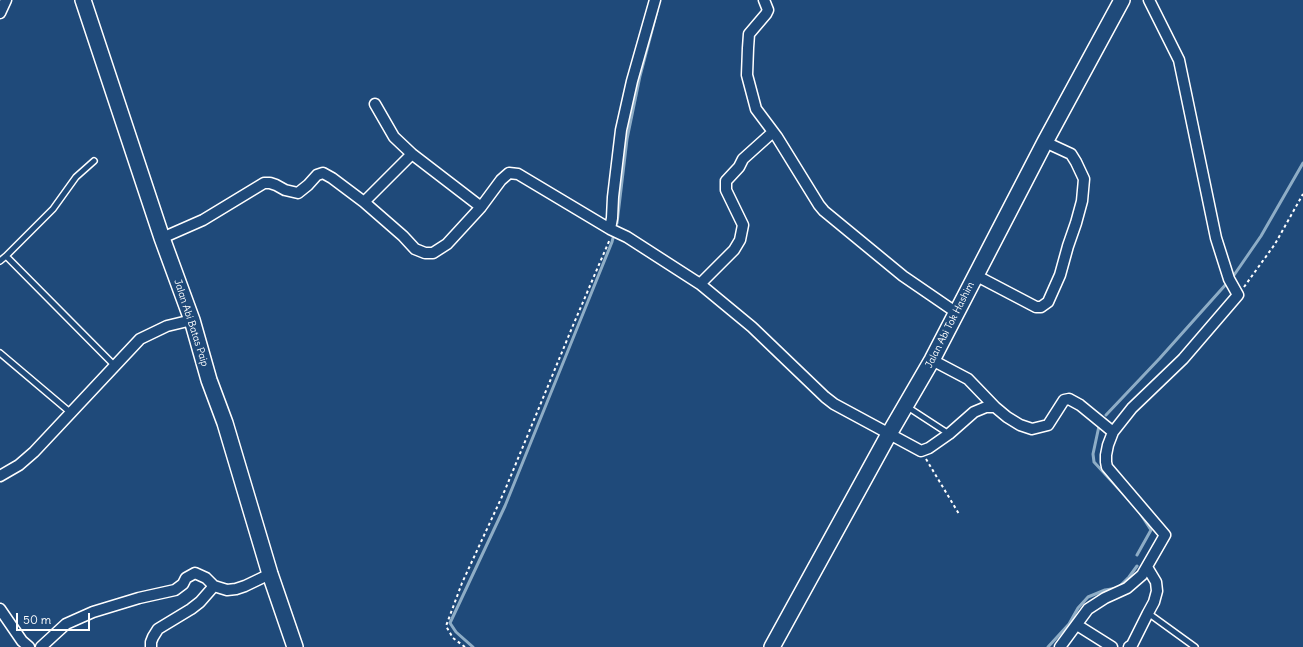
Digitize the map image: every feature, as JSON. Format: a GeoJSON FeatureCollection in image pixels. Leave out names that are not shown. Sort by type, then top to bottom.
{"type":"FeatureCollection","features":[{"type":"Feature","properties":{"kind":"main road","name":"Jalan Abi Batas Paip"},"geometry":{"type":"LineString","coordinates":[[83,0],[162,238],[192,320],[209,380],[225,423],[270,574],[295,647]]}},
{"type":"Feature","properties":{"kind":"main road","name":"Jalan Abi Tok Hashim"},"geometry":{"type":"LineString","coordinates":[[772,647],[889,434],[932,360],[1045,142],[1122,0]]}},
{"type":"Feature","properties":{"kind":"street"},"geometry":{"type":"LineString","coordinates":[[0,13],[6,0]]}},
{"type":"Feature","properties":{"kind":"street"},"geometry":{"type":"LineString","coordinates":[[610,229],[621,130],[632,81],[655,0]]}},
{"type":"Feature","properties":{"kind":"street"},"geometry":{"type":"LineString","coordinates":[[764,0],[768,10],[750,34],[747,75],[756,109],[773,132],[824,211],[903,276],[957,313]]}},
{"type":"Feature","properties":{"kind":"street"},"geometry":{"type":"LineString","coordinates":[[1060,647],[1088,610],[1105,598],[1127,588],[1142,575],[1165,535],[1107,467],[1106,455],[1113,432],[1132,408],[1183,359],[1236,292],[1229,279],[1216,238],[1179,60],[1149,0]]}},
{"type":"Feature","properties":{"kind":"street"},"geometry":{"type":"LineString","coordinates":[[375,104],[394,137],[412,154],[481,208]]}},
{"type":"Feature","properties":{"kind":"street"},"geometry":{"type":"LineString","coordinates":[[700,284],[734,250],[740,240],[743,225],[726,190],[726,181],[739,167],[743,159],[773,132]]}},
{"type":"Feature","properties":{"kind":"street"},"geometry":{"type":"LineString","coordinates":[[975,276],[1036,307],[1041,307],[1048,302],[1060,275],[1076,223],[1082,201],[1084,179],[1071,154],[1045,142]]}},
{"type":"Feature","properties":{"kind":"street"},"geometry":{"type":"LineString","coordinates":[[364,202],[412,154]]}},
{"type":"Feature","properties":{"kind":"street"},"geometry":{"type":"LineString","coordinates":[[162,238],[203,220],[264,183],[270,183],[285,190],[298,193],[317,175],[323,173],[364,202],[403,236],[414,249],[425,253],[433,253],[447,244],[481,208],[501,180],[508,173],[518,174],[610,229],[627,237],[700,284],[752,326],[834,404],[921,451],[929,448],[949,434],[974,412],[986,407],[995,407]]}},
{"type":"Feature","properties":{"kind":"street"},"geometry":{"type":"LineString","coordinates":[[0,476],[19,465],[34,452],[72,413],[114,365],[140,340],[167,326],[192,320]]}},
{"type":"Feature","properties":{"kind":"street"},"geometry":{"type":"LineString","coordinates":[[932,360],[968,379],[1006,417],[1020,425],[1032,429],[1048,425],[1064,400],[1068,399],[1080,405],[1113,432]]}},
{"type":"Feature","properties":{"kind":"street"},"geometry":{"type":"LineString","coordinates":[[1130,647],[1154,602],[1157,591],[1156,582],[1147,567]]}},
{"type":"Feature","properties":{"kind":"street"},"geometry":{"type":"LineString","coordinates":[[41,647],[66,624],[105,608],[175,590],[183,584],[186,578],[195,573],[206,578],[214,586],[227,590],[246,586],[270,574]]}},
{"type":"Feature","properties":{"kind":"street"},"geometry":{"type":"LineString","coordinates":[[151,647],[151,642],[158,629],[200,602],[214,586]]}},
{"type":"Feature","properties":{"kind":"street"},"geometry":{"type":"LineString","coordinates":[[0,609],[22,641],[29,647]]}},
{"type":"Feature","properties":{"kind":"street"},"geometry":{"type":"LineString","coordinates":[[1077,625],[1112,647]]}},
{"type":"Feature","properties":{"kind":"lane"},"geometry":{"type":"LineString","coordinates":[[0,261],[53,209],[76,177],[94,161]]}},
{"type":"Feature","properties":{"kind":"lane"},"geometry":{"type":"LineString","coordinates":[[6,256],[114,365]]}},
{"type":"Feature","properties":{"kind":"lane"},"geometry":{"type":"LineString","coordinates":[[0,353],[72,413]]}},
{"type":"Feature","properties":{"kind":"lane"},"geometry":{"type":"LineString","coordinates":[[906,406],[949,434]]}},
{"type":"Feature","properties":{"kind":"lane"},"geometry":{"type":"LineString","coordinates":[[1148,613],[1196,647]]}},
{"type":"Feature","properties":{"kind":"path"},"geometry":{"type":"LineString","coordinates":[[1236,292],[1275,244],[1303,194]]}},
{"type":"Feature","properties":{"kind":"path"},"geometry":{"type":"LineString","coordinates":[[465,647],[454,638],[446,626],[462,583],[505,490],[610,240],[610,229]]}},
{"type":"Feature","properties":{"kind":"path"},"geometry":{"type":"LineString","coordinates":[[921,451],[959,514]]}},
{"type":"Feature","properties":{"kind":"waterway"},"geometry":{"type":"LineString","coordinates":[[617,223],[627,139],[640,76],[657,11]]}},
{"type":"Feature","properties":{"kind":"waterway"},"geometry":{"type":"LineString","coordinates":[[1232,278],[1261,236],[1303,163]]}},
{"type":"Feature","properties":{"kind":"waterway"},"geometry":{"type":"LineString","coordinates":[[473,647],[456,632],[450,623],[505,506],[614,234]]}},
{"type":"Feature","properties":{"kind":"waterway"},"geometry":{"type":"LineString","coordinates":[[1106,415],[1160,358],[1228,282]]}},
{"type":"Feature","properties":{"kind":"waterway"},"geometry":{"type":"LineString","coordinates":[[1099,426],[1093,454],[1094,462],[1129,500]]}},
{"type":"Feature","properties":{"kind":"waterway"},"geometry":{"type":"LineString","coordinates":[[1137,555],[1151,530],[1140,513]]}},
{"type":"Feature","properties":{"kind":"waterway"},"geometry":{"type":"LineString","coordinates":[[1048,647],[1069,624],[1078,608],[1088,597],[1105,590],[1118,588],[1137,566]]}}]}
